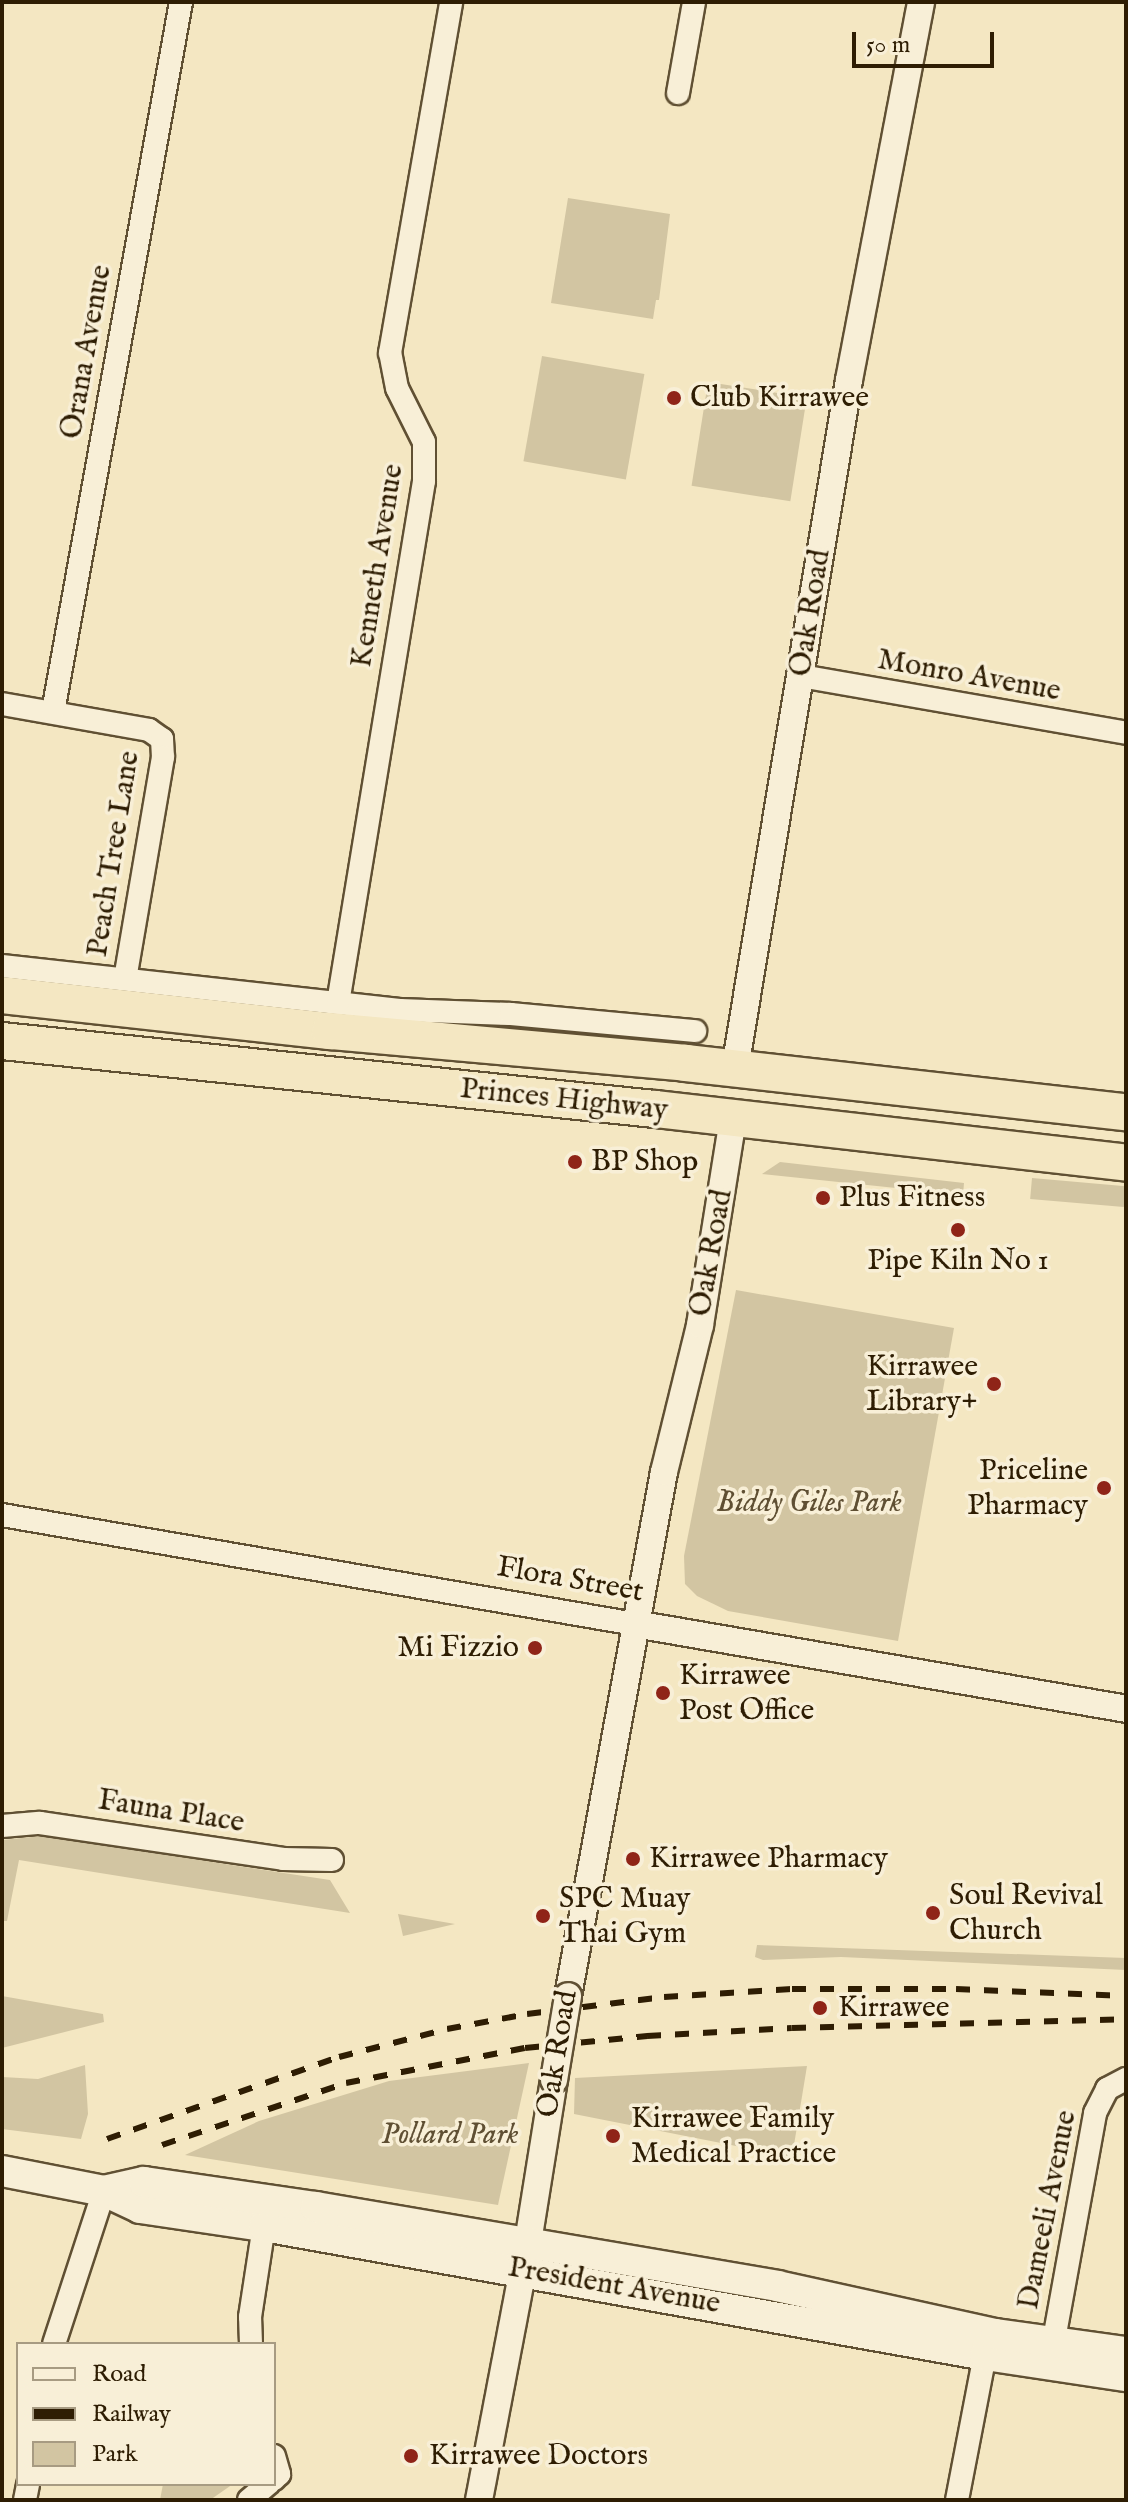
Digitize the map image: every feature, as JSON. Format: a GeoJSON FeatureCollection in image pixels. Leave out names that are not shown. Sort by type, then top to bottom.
{"type":"FeatureCollection","features":[{"type":"Feature","properties":{"kind":"highway","name":"Princes Highway"},"geometry":{"type":"LineString","coordinates":[[2,995],[735,1068],[1126,1112]]}},
{"type":"Feature","properties":{"kind":"highway","name":"Princes Highway"},"geometry":{"type":"LineString","coordinates":[[2,1041],[1126,1163]]}},
{"type":"Feature","properties":{"kind":"highway","name":"Oak Road"},"geometry":{"type":"LineString","coordinates":[[733,1118],[735,1068]]}},
{"type":"Feature","properties":{"kind":"main road","name":"President Avenue"},"geometry":{"type":"LineString","coordinates":[[2,2171],[104,2191],[140,2208],[264,2226],[777,2286],[991,2344],[1052,2352],[1126,2352]]}},
{"type":"Feature","properties":{"kind":"main road","name":"President Avenue"},"geometry":{"type":"LineString","coordinates":[[104,2191],[144,2182],[526,2256]]}},
{"type":"Feature","properties":{"kind":"main road","name":"President Avenue"},"geometry":{"type":"LineString","coordinates":[[1052,2352],[1126,2376]]}},
{"type":"Feature","properties":{"kind":"street","name":"Orana Avenue"},"geometry":{"type":"LineString","coordinates":[[53,712],[181,2]]}},
{"type":"Feature","properties":{"kind":"street","name":"Kenneth Avenue"},"geometry":{"type":"LineString","coordinates":[[338,1003],[425,473],[424,442],[397,388],[390,353],[451,2]]}},
{"type":"Feature","properties":{"kind":"street"},"geometry":{"type":"LineString","coordinates":[[678,93],[694,2]]}},
{"type":"Feature","properties":{"kind":"street","name":"Oak Road"},"geometry":{"type":"LineString","coordinates":[[735,1068],[849,380],[921,2]]}},
{"type":"Feature","properties":{"kind":"street","name":"Monro Avenue"},"geometry":{"type":"LineString","coordinates":[[801,676],[1126,733]]}},
{"type":"Feature","properties":{"kind":"street"},"geometry":{"type":"LineString","coordinates":[[2,704],[53,712]]}},
{"type":"Feature","properties":{"kind":"street","name":"Peach Tree Lane"},"geometry":{"type":"LineString","coordinates":[[53,712],[149,730],[162,739],[163,757],[125,979]]}},
{"type":"Feature","properties":{"kind":"street"},"geometry":{"type":"LineString","coordinates":[[2,966],[400,1010],[511,1014],[695,1031]]}},
{"type":"Feature","properties":{"kind":"street","name":"Oak Road"},"geometry":{"type":"LineString","coordinates":[[479,2500],[526,2256],[568,1996],[635,1624],[664,1472],[700,1325],[733,1118]]}},
{"type":"Feature","properties":{"kind":"street","name":"Flora Street"},"geometry":{"type":"LineString","coordinates":[[2,1515],[1126,1709]]}},
{"type":"Feature","properties":{"kind":"street","name":"Fauna Place"},"geometry":{"type":"LineString","coordinates":[[2,1826],[40,1823],[283,1859],[332,1860]]}},
{"type":"Feature","properties":{"kind":"street","name":"Dameeli Avenue"},"geometry":{"type":"LineString","coordinates":[[1052,2352],[1095,2113],[1107,2089],[1126,2079]]}},
{"type":"Feature","properties":{"kind":"street"},"geometry":{"type":"LineString","coordinates":[[55,2342],[104,2191]]}},
{"type":"Feature","properties":{"kind":"street"},"geometry":{"type":"LineString","coordinates":[[251,2342],[250,2317],[264,2226]]}},
{"type":"Feature","properties":{"kind":"street"},"geometry":{"type":"LineString","coordinates":[[957,2500],[991,2344]]}},
{"type":"Feature","properties":{"kind":"street"},"geometry":{"type":"LineString","coordinates":[[249,2500],[266,2486]]}},
{"type":"Feature","properties":{"kind":"green space"},"geometry":{"type":"Polygon","coordinates":[[[568,198],[670,214],[659,300],[656,300],[653,319],[551,303],[568,198]]]}},
{"type":"Feature","properties":{"kind":"green space"},"geometry":{"type":"Polygon","coordinates":[[[542,356],[644,374],[626,479],[523,461],[542,356]]]}},
{"type":"Feature","properties":{"kind":"green space"},"geometry":{"type":"Polygon","coordinates":[[[708,382],[807,398],[790,501],[692,486],[708,382]]]}},
{"type":"Feature","properties":{"kind":"green space"},"geometry":{"type":"Polygon","coordinates":[[[780,1162],[964,1183],[963,1195],[762,1174],[780,1162]]]}},
{"type":"Feature","properties":{"kind":"green space"},"geometry":{"type":"Polygon","coordinates":[[[1032,1178],[1126,1186],[1124,1207],[1030,1199],[1032,1178]]]}},
{"type":"Feature","properties":{"kind":"green space","name":"Biddy Giles Park"},"geometry":{"type":"Polygon","coordinates":[[[736,1290],[954,1328],[898,1641],[728,1611],[697,1596],[685,1584],[684,1556],[736,1290]]]}},
{"type":"Feature","properties":{"kind":"green space"},"geometry":{"type":"Polygon","coordinates":[[[42,1836],[330,1880],[350,1913],[19,1860],[7,1921],[2,1921],[2,1840],[42,1836]]]}},
{"type":"Feature","properties":{"kind":"green space"},"geometry":{"type":"Polygon","coordinates":[[[398,1914],[455,1924],[403,1936],[398,1914]]]}},
{"type":"Feature","properties":{"kind":"green space"},"geometry":{"type":"Polygon","coordinates":[[[757,1945],[1126,1958],[1126,1970],[841,1957],[763,1960],[755,1957],[757,1945]]]}},
{"type":"Feature","properties":{"kind":"green space"},"geometry":{"type":"Polygon","coordinates":[[[2,1996],[103,2014],[104,2022],[2,2048],[2,1996]]]}},
{"type":"Feature","properties":{"kind":"green space","name":"Pollard Park"},"geometry":{"type":"Polygon","coordinates":[[[529,2063],[498,2205],[185,2155],[259,2121],[389,2081],[529,2063]]]}},
{"type":"Feature","properties":{"kind":"green space"},"geometry":{"type":"Polygon","coordinates":[[[85,2065],[88,2114],[81,2139],[2,2129],[2,2077],[38,2079],[85,2065]]]}},
{"type":"Feature","properties":{"kind":"green space"},"geometry":{"type":"Polygon","coordinates":[[[807,2066],[792,2157],[574,2114],[575,2078],[807,2066]]]}},
{"type":"Feature","properties":{"kind":"green space"},"geometry":{"type":"Polygon","coordinates":[[[163,2486],[230,2486],[210,2500],[160,2500],[163,2486]]]}},
{"type":"Feature","properties":{"kind":"railway"},"geometry":{"type":"LineString","coordinates":[[107,2139],[339,2057],[447,2029],[527,2014],[664,1997],[792,1989],[956,1989],[1126,1996]]}},
{"type":"Feature","properties":{"kind":"railway"},"geometry":{"type":"LineString","coordinates":[[162,2145],[346,2083],[525,2048],[647,2036],[792,2028],[1126,2019]]}},
{"type":"Feature","properties":{"kind":"place","name":"Club Kirrawee"},"geometry":{"type":"Point","coordinates":[674,398]}},
{"type":"Feature","properties":{"kind":"place","name":"BP Shop"},"geometry":{"type":"Point","coordinates":[575,1162]}},
{"type":"Feature","properties":{"kind":"place","name":"Plus Fitness"},"geometry":{"type":"Point","coordinates":[823,1198]}},
{"type":"Feature","properties":{"kind":"place","name":"Pipe Kiln No 1"},"geometry":{"type":"Point","coordinates":[958,1230]}},
{"type":"Feature","properties":{"kind":"place","name":"Kirrawee Library+"},"geometry":{"type":"Point","coordinates":[994,1384]}},
{"type":"Feature","properties":{"kind":"place","name":"Priceline Pharmacy"},"geometry":{"type":"Point","coordinates":[1104,1488]}},
{"type":"Feature","properties":{"kind":"place","name":"Mi Fizzio"},"geometry":{"type":"Point","coordinates":[535,1648]}},
{"type":"Feature","properties":{"kind":"place","name":"Kirrawee Post Office"},"geometry":{"type":"Point","coordinates":[663,1693]}},
{"type":"Feature","properties":{"kind":"place","name":"Kirrawee Pharmacy"},"geometry":{"type":"Point","coordinates":[633,1859]}},
{"type":"Feature","properties":{"kind":"place","name":"Soul Revival Church"},"geometry":{"type":"Point","coordinates":[933,1913]}},
{"type":"Feature","properties":{"kind":"place","name":"SPC Muay Thai Gym"},"geometry":{"type":"Point","coordinates":[543,1916]}},
{"type":"Feature","properties":{"kind":"place","name":"Kirrawee"},"geometry":{"type":"Point","coordinates":[820,2008]}},
{"type":"Feature","properties":{"kind":"place","name":"Kirrawee Family Medical Practice"},"geometry":{"type":"Point","coordinates":[613,2136]}},
{"type":"Feature","properties":{"kind":"place","name":"Kirrawee Doctors"},"geometry":{"type":"Point","coordinates":[411,2456]}}]}
